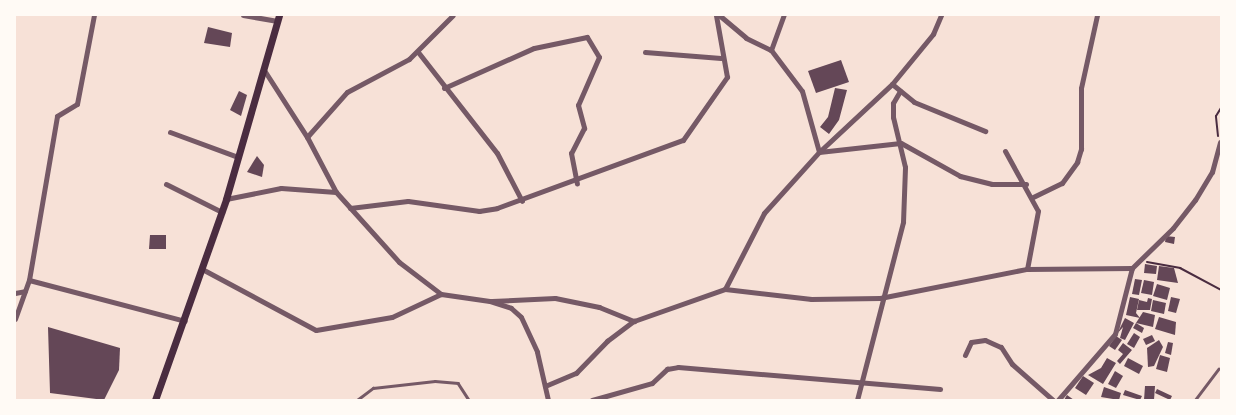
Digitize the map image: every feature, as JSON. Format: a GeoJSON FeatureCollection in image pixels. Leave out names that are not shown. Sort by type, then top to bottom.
{"type":"FeatureCollection","features":[{"type":"Feature","properties":{"kind":"main road"},"geometry":{"type":"LineString","coordinates":[[155,400],[185,322],[222,212],[264,70],[276,17]]}},
{"type":"Feature","properties":{"kind":"street"},"geometry":{"type":"LineString","coordinates":[[15,319],[29,280],[57,116],[77,104],[94,15]]}},
{"type":"Feature","properties":{"kind":"street"},"geometry":{"type":"LineString","coordinates":[[243,15],[276,17]]}},
{"type":"Feature","properties":{"kind":"street"},"geometry":{"type":"LineString","coordinates":[[307,137],[347,92],[418,52],[453,15]]}},
{"type":"Feature","properties":{"kind":"street"},"geometry":{"type":"LineString","coordinates":[[718,15],[746,38],[771,50],[802,91],[818,152]]}},
{"type":"Feature","properties":{"kind":"street"},"geometry":{"type":"LineString","coordinates":[[350,208],[408,201],[479,211],[522,202],[577,183],[683,140],[725,83],[718,15]]}},
{"type":"Feature","properties":{"kind":"street"},"geometry":{"type":"LineString","coordinates":[[771,50],[784,15]]}},
{"type":"Feature","properties":{"kind":"street"},"geometry":{"type":"LineString","coordinates":[[725,289],[764,213],[818,152],[892,84],[933,34],[941,15]]}},
{"type":"Feature","properties":{"kind":"street"},"geometry":{"type":"LineString","coordinates":[[1033,197],[1062,183],[1077,162],[1082,149],[1081,88],[1097,15]]}},
{"type":"Feature","properties":{"kind":"street"},"geometry":{"type":"LineString","coordinates":[[444,88],[534,48],[586,37],[599,57],[578,105],[584,128],[571,153],[577,183]]}},
{"type":"Feature","properties":{"kind":"street"},"geometry":{"type":"LineString","coordinates":[[418,52],[444,88],[497,153],[522,202]]}},
{"type":"Feature","properties":{"kind":"street"},"geometry":{"type":"LineString","coordinates":[[644,52],[721,58]]}},
{"type":"Feature","properties":{"kind":"street"},"geometry":{"type":"LineString","coordinates":[[264,70],[307,137],[336,192],[399,262],[441,294],[490,301],[511,308],[521,317],[548,400]]}},
{"type":"Feature","properties":{"kind":"street"},"geometry":{"type":"LineString","coordinates":[[892,84],[914,102],[985,131]]}},
{"type":"Feature","properties":{"kind":"street"},"geometry":{"type":"LineString","coordinates":[[857,400],[880,298],[903,222],[902,143],[893,117],[893,103],[900,91]]}},
{"type":"Feature","properties":{"kind":"street"},"geometry":{"type":"LineString","coordinates":[[170,132],[238,157]]}},
{"type":"Feature","properties":{"kind":"street"},"geometry":{"type":"LineString","coordinates":[[1058,400],[1115,334],[1132,268],[1173,228],[1194,200],[1212,172],[1220,142]]}},
{"type":"Feature","properties":{"kind":"street"},"geometry":{"type":"LineString","coordinates":[[818,152],[902,143],[960,176],[992,184],[1026,184]]}},
{"type":"Feature","properties":{"kind":"street"},"geometry":{"type":"LineString","coordinates":[[1005,151],[1033,197],[1038,216],[1027,268]]}},
{"type":"Feature","properties":{"kind":"street"},"geometry":{"type":"LineString","coordinates":[[166,184],[222,212]]}},
{"type":"Feature","properties":{"kind":"street"},"geometry":{"type":"LineString","coordinates":[[226,199],[281,188],[336,192]]}},
{"type":"Feature","properties":{"kind":"street"},"geometry":{"type":"LineString","coordinates":[[545,386],[576,373],[606,341],[634,321],[725,289],[810,300],[880,298],[1027,268],[1132,268]]}},
{"type":"Feature","properties":{"kind":"street"},"geometry":{"type":"LineString","coordinates":[[202,269],[316,330],[332,331],[392,317],[441,294]]}},
{"type":"Feature","properties":{"kind":"street"},"geometry":{"type":"LineString","coordinates":[[29,280],[185,322]]}},
{"type":"Feature","properties":{"kind":"street"},"geometry":{"type":"LineString","coordinates":[[15,294],[25,291]]}},
{"type":"Feature","properties":{"kind":"street"},"geometry":{"type":"LineString","coordinates":[[490,301],[555,298],[607,309],[634,321]]}},
{"type":"Feature","properties":{"kind":"street"},"geometry":{"type":"LineString","coordinates":[[965,355],[970,342],[985,340],[1001,347],[1053,400]]}},
{"type":"Feature","properties":{"kind":"street"},"geometry":{"type":"LineString","coordinates":[[592,400],[652,383],[668,369],[678,367],[809,377],[859,385],[940,390]]}},
{"type":"Feature","properties":{"kind":"lane"},"geometry":{"type":"LineString","coordinates":[[1195,400],[1218,369]]}},
{"type":"Feature","properties":{"kind":"lane"},"geometry":{"type":"LineString","coordinates":[[357,400],[373,388],[435,381],[458,383],[469,400]]}},
{"type":"Feature","properties":{"kind":"path"},"geometry":{"type":"LineString","coordinates":[[1220,142],[1216,127],[1221,108]]}},
{"type":"Feature","properties":{"kind":"path"},"geometry":{"type":"LineString","coordinates":[[1132,268],[1147,262],[1180,268],[1221,290]]}},
{"type":"Feature","properties":{"kind":"building"},"geometry":{"type":"Polygon","coordinates":[[[208,27],[232,33],[230,47],[204,43],[208,27]]]}},
{"type":"Feature","properties":{"kind":"building"},"geometry":{"type":"Polygon","coordinates":[[[841,60],[849,82],[816,93],[808,71],[841,60]]]}},
{"type":"Feature","properties":{"kind":"building"},"geometry":{"type":"Polygon","coordinates":[[[835,88],[847,90],[839,120],[829,134],[820,127],[828,117],[835,88]]]}},
{"type":"Feature","properties":{"kind":"building"},"geometry":{"type":"Polygon","coordinates":[[[239,91],[247,95],[241,116],[230,110],[239,91]]]}},
{"type":"Feature","properties":{"kind":"building"},"geometry":{"type":"Polygon","coordinates":[[[257,156],[264,165],[262,177],[247,172],[257,156]]]}},
{"type":"Feature","properties":{"kind":"building"},"geometry":{"type":"Polygon","coordinates":[[[150,235],[166,235],[166,249],[149,249],[150,235]]]}},
{"type":"Feature","properties":{"kind":"building"},"geometry":{"type":"Polygon","coordinates":[[[1166,236],[1175,237],[1174,244],[1165,242],[1166,236]]]}},
{"type":"Feature","properties":{"kind":"building"},"geometry":{"type":"Polygon","coordinates":[[[1145,264],[1157,266],[1156,274],[1144,273],[1145,264]]]}},
{"type":"Feature","properties":{"kind":"building"},"geometry":{"type":"Polygon","coordinates":[[[1159,266],[1174,268],[1178,283],[1157,280],[1159,266]]]}},
{"type":"Feature","properties":{"kind":"building"},"geometry":{"type":"Polygon","coordinates":[[[1135,279],[1142,280],[1139,295],[1132,294],[1135,279]]]}},
{"type":"Feature","properties":{"kind":"building"},"geometry":{"type":"Polygon","coordinates":[[[1144,280],[1154,282],[1152,295],[1141,293],[1144,280]]]}},
{"type":"Feature","properties":{"kind":"building"},"geometry":{"type":"Polygon","coordinates":[[[1157,284],[1170,288],[1167,300],[1153,296],[1157,284]]]}},
{"type":"Feature","properties":{"kind":"building"},"geometry":{"type":"Polygon","coordinates":[[[1130,297],[1139,299],[1136,313],[1140,318],[1126,315],[1130,297]]]}},
{"type":"Feature","properties":{"kind":"building"},"geometry":{"type":"Polygon","coordinates":[[[1171,297],[1180,299],[1176,313],[1168,311],[1171,297]]]}},
{"type":"Feature","properties":{"kind":"building"},"geometry":{"type":"Polygon","coordinates":[[[1148,298],[1152,299],[1150,310],[1137,310],[1139,300],[1147,302],[1148,298]]]}},
{"type":"Feature","properties":{"kind":"building"},"geometry":{"type":"Polygon","coordinates":[[[1153,300],[1166,303],[1164,314],[1151,311],[1153,300]]]}},
{"type":"Feature","properties":{"kind":"building"},"geometry":{"type":"Polygon","coordinates":[[[1143,312],[1155,315],[1153,327],[1136,323],[1143,312]]]}},
{"type":"Feature","properties":{"kind":"building"},"geometry":{"type":"Polygon","coordinates":[[[1159,317],[1176,322],[1175,335],[1155,329],[1159,317]]]}},
{"type":"Feature","properties":{"kind":"building"},"geometry":{"type":"Polygon","coordinates":[[[1125,318],[1134,323],[1125,340],[1120,338],[1123,327],[1117,334],[1125,318]]]}},
{"type":"Feature","properties":{"kind":"building"},"geometry":{"type":"Polygon","coordinates":[[[1136,323],[1144,328],[1142,333],[1133,328],[1136,323]]]}},
{"type":"Feature","properties":{"kind":"building"},"geometry":{"type":"Polygon","coordinates":[[[48,327],[120,348],[119,370],[104,400],[50,393],[48,327]]]}},
{"type":"Feature","properties":{"kind":"building"},"geometry":{"type":"Polygon","coordinates":[[[1134,333],[1140,337],[1134,348],[1127,344],[1134,333]]]}},
{"type":"Feature","properties":{"kind":"building"},"geometry":{"type":"Polygon","coordinates":[[[1152,335],[1155,341],[1146,345],[1143,339],[1152,335]]]}},
{"type":"Feature","properties":{"kind":"building"},"geometry":{"type":"Polygon","coordinates":[[[1116,336],[1122,340],[1115,350],[1109,346],[1116,336]]]}},
{"type":"Feature","properties":{"kind":"building"},"geometry":{"type":"Polygon","coordinates":[[[1159,340],[1163,347],[1154,366],[1148,367],[1147,348],[1159,340]]]}},
{"type":"Feature","properties":{"kind":"building"},"geometry":{"type":"Polygon","coordinates":[[[1168,342],[1173,343],[1171,355],[1165,353],[1168,342]]]}},
{"type":"Feature","properties":{"kind":"building"},"geometry":{"type":"Polygon","coordinates":[[[1123,343],[1132,350],[1120,364],[1117,361],[1123,354],[1118,350],[1123,343]]]}},
{"type":"Feature","properties":{"kind":"building"},"geometry":{"type":"Polygon","coordinates":[[[1160,355],[1170,358],[1167,372],[1156,369],[1160,355]]]}},
{"type":"Feature","properties":{"kind":"building"},"geometry":{"type":"Polygon","coordinates":[[[1107,358],[1116,363],[1103,384],[1088,375],[1101,368],[1107,358]]]}},
{"type":"Feature","properties":{"kind":"building"},"geometry":{"type":"Polygon","coordinates":[[[1128,358],[1143,366],[1139,374],[1124,366],[1128,358]]]}},
{"type":"Feature","properties":{"kind":"building"},"geometry":{"type":"Polygon","coordinates":[[[1115,371],[1123,376],[1116,388],[1108,384],[1115,371]]]}},
{"type":"Feature","properties":{"kind":"building"},"geometry":{"type":"Polygon","coordinates":[[[1083,376],[1094,383],[1086,395],[1075,388],[1083,376]]]}},
{"type":"Feature","properties":{"kind":"building"},"geometry":{"type":"Polygon","coordinates":[[[1145,386],[1155,386],[1154,400],[1144,400],[1145,386]]]}},
{"type":"Feature","properties":{"kind":"building"},"geometry":{"type":"Polygon","coordinates":[[[1104,387],[1121,393],[1119,400],[1101,397],[1104,387]]]}},
{"type":"Feature","properties":{"kind":"building"},"geometry":{"type":"Polygon","coordinates":[[[1157,389],[1172,396],[1170,400],[1155,393],[1157,389]]]}},
{"type":"Feature","properties":{"kind":"building"},"geometry":{"type":"Polygon","coordinates":[[[1125,390],[1142,396],[1140,400],[1123,395],[1125,390]]]}},
{"type":"Feature","properties":{"kind":"building"},"geometry":{"type":"Polygon","coordinates":[[[1067,395],[1074,400],[1064,400],[1067,395]]]}}]}
